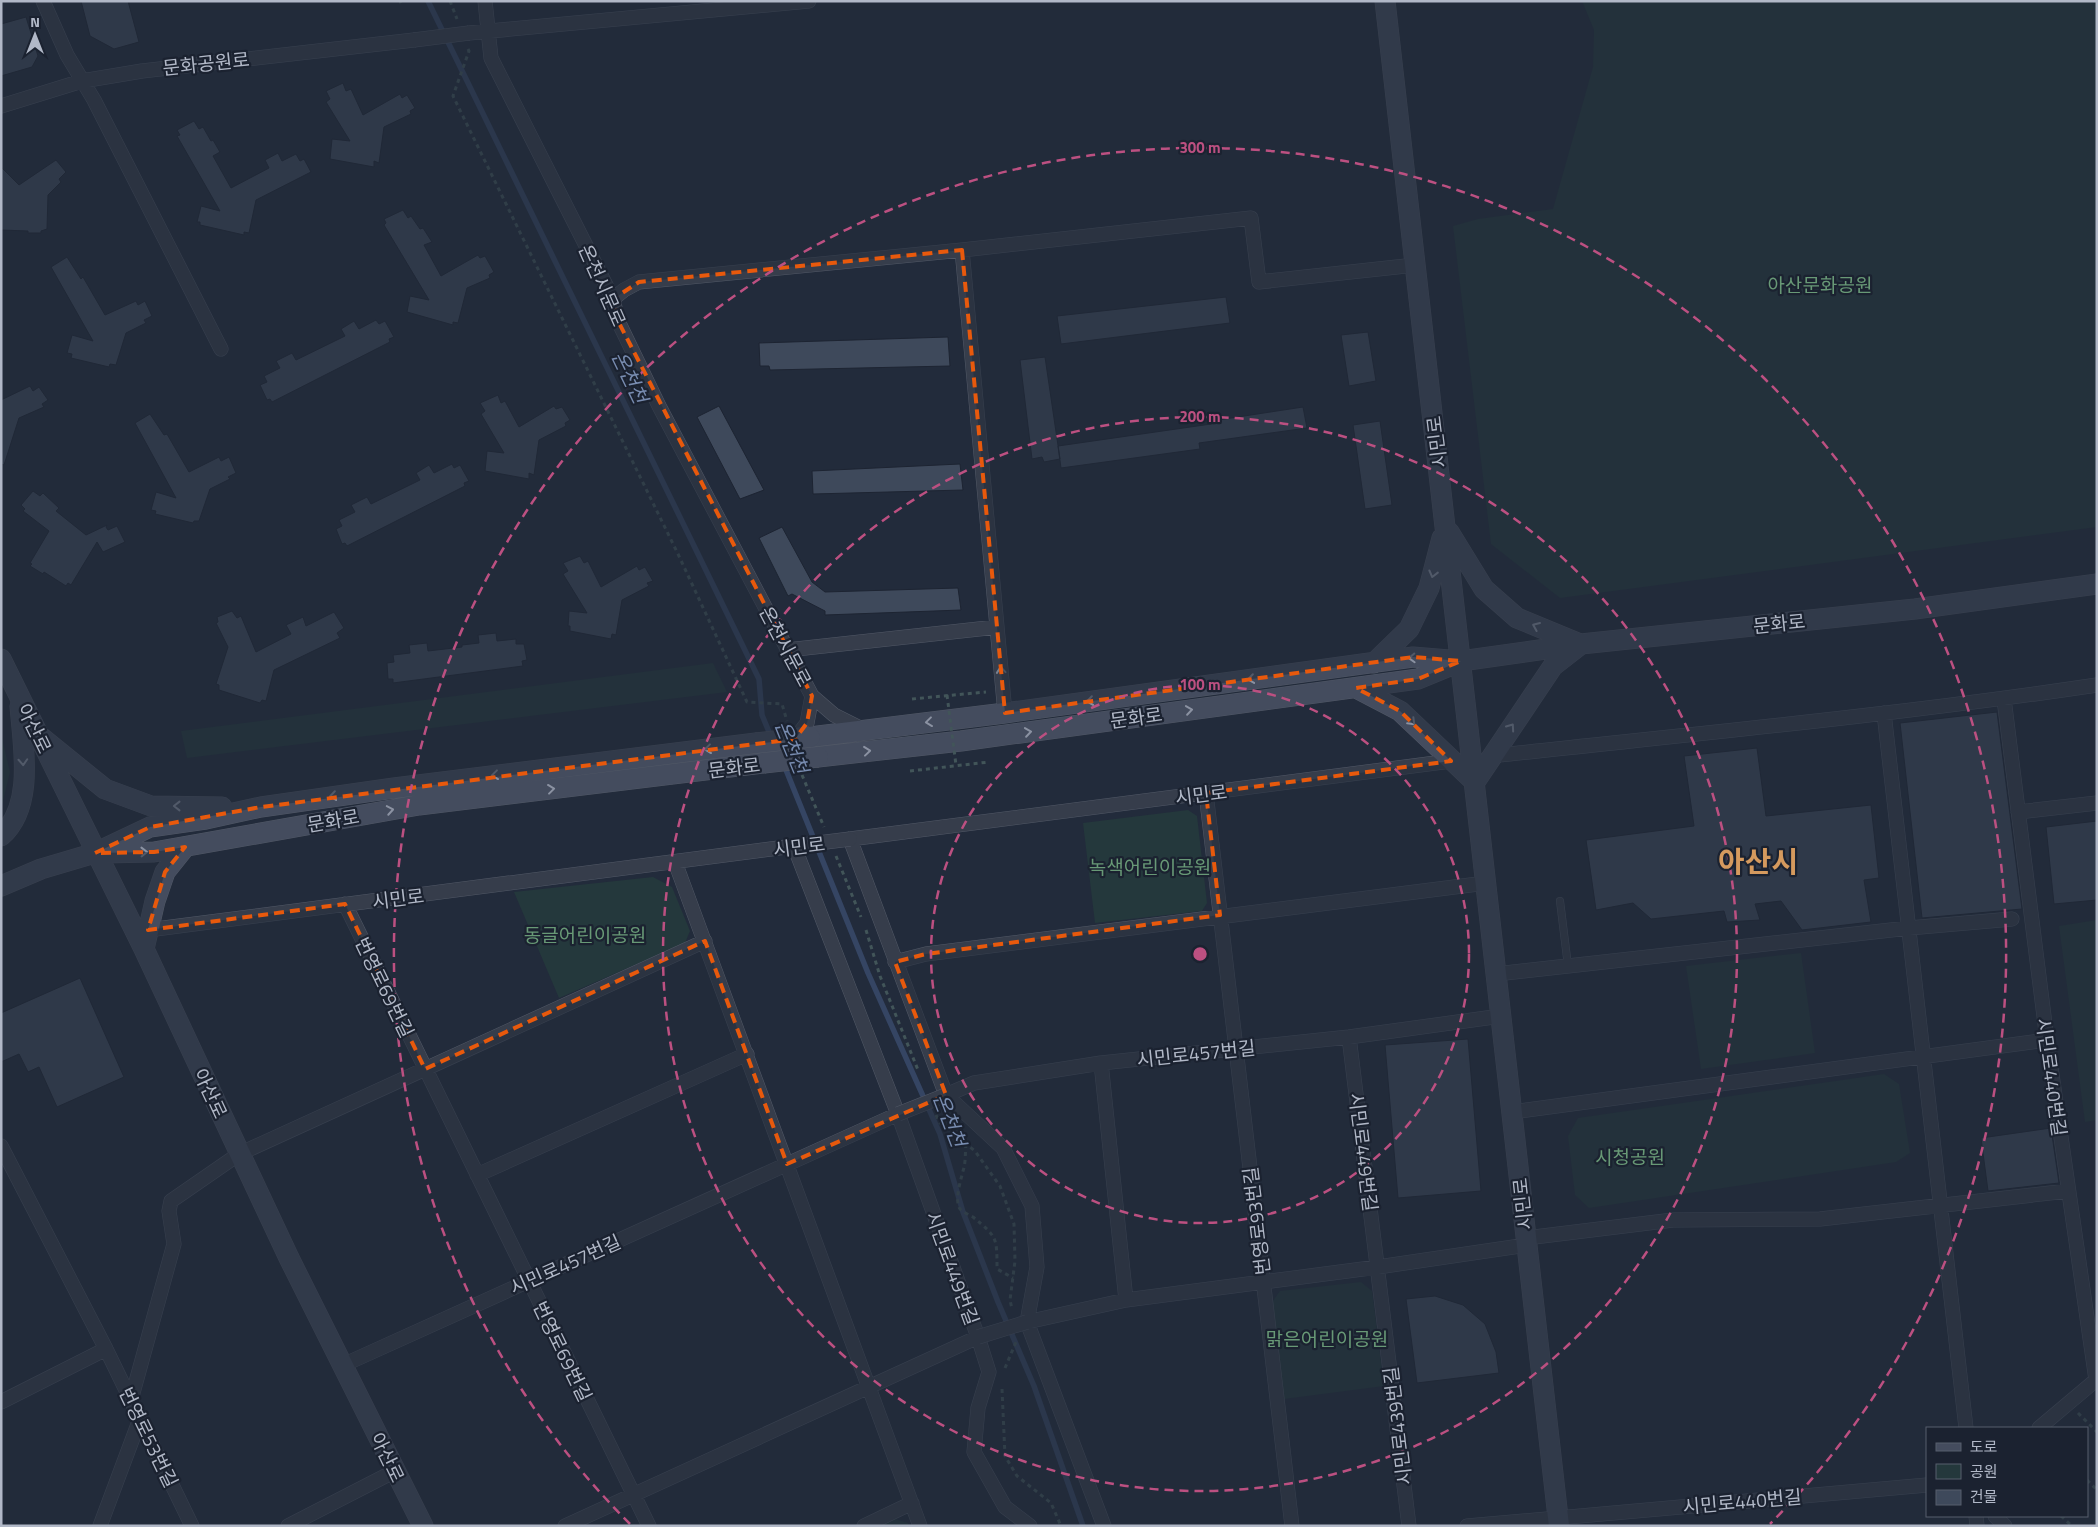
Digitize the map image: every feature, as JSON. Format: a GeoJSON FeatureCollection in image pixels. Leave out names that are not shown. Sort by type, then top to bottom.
{"type":"FeatureCollection","features":[{"type":"Feature","properties":{"kind":"main road","name":"시민로"},"geometry":{"type":"LineString","coordinates":[[1385,1],[1558,1522]]}},
{"type":"Feature","properties":{"kind":"main road"},"geometry":{"type":"LineString","coordinates":[[1445,526],[1484,589],[1517,618],[1582,644]]}},
{"type":"Feature","properties":{"kind":"main road"},"geometry":{"type":"LineString","coordinates":[[1374,663],[1409,629],[1430,588],[1445,526]]}},
{"type":"Feature","properties":{"kind":"main road","name":"문화로"},"geometry":{"type":"LineString","coordinates":[[95,853],[154,852],[419,805],[818,756],[961,741],[1356,688],[1418,679],[1461,662],[1582,644],[1915,609],[2097,584]]}},
{"type":"Feature","properties":{"kind":"main road"},"geometry":{"type":"LineString","coordinates":[[1356,688],[1400,711],[1474,782],[1553,666],[1582,644]]}},
{"type":"Feature","properties":{"kind":"main road","name":"문화로"},"geometry":{"type":"LineString","coordinates":[[1,886],[41,869],[95,853],[150,827],[206,819],[261,807],[394,788],[756,743],[804,733],[864,730],[1005,713],[1413,657],[1461,662]]}},
{"type":"Feature","properties":{"kind":"main road","name":"아산로"},"geometry":{"type":"LineString","coordinates":[[1,659],[95,853],[146,939],[239,1154],[423,1526]]}},
{"type":"Feature","properties":{"kind":"main road"},"geometry":{"type":"LineString","coordinates":[[1,836],[9,830],[21,803],[24,774],[20,696]]}},
{"type":"Feature","properties":{"kind":"main road"},"geometry":{"type":"LineString","coordinates":[[38,734],[105,789],[151,806],[261,807]]}},
{"type":"Feature","properties":{"kind":"main road"},"geometry":{"type":"LineString","coordinates":[[146,939],[155,901],[165,872],[184,846]]}},
{"type":"Feature","properties":{"kind":"street"},"geometry":{"type":"LineString","coordinates":[[43,1],[67,55],[99,109],[221,349]]}},
{"type":"Feature","properties":{"kind":"street","name":"온천시문로"},"geometry":{"type":"LineString","coordinates":[[485,1],[491,58],[613,299],[618,321],[659,406],[812,696]]}},
{"type":"Feature","properties":{"kind":"street"},"geometry":{"type":"LineString","coordinates":[[488,31],[809,1]]}},
{"type":"Feature","properties":{"kind":"street","name":"문화공원로"},"geometry":{"type":"LineString","coordinates":[[1,106],[82,81],[142,70],[488,31]]}},
{"type":"Feature","properties":{"kind":"street"},"geometry":{"type":"LineString","coordinates":[[613,299],[624,290],[640,282],[962,250],[1251,218],[1259,282],[1415,264]]}},
{"type":"Feature","properties":{"kind":"street"},"geometry":{"type":"LineString","coordinates":[[962,250],[1005,713]]}},
{"type":"Feature","properties":{"kind":"street"},"geometry":{"type":"LineString","coordinates":[[787,650],[997,627]]}},
{"type":"Feature","properties":{"kind":"street"},"geometry":{"type":"LineString","coordinates":[[1491,756],[2004,699],[2097,685]]}},
{"type":"Feature","properties":{"kind":"street"},"geometry":{"type":"LineString","coordinates":[[804,733],[812,696],[834,715],[864,730]]}},
{"type":"Feature","properties":{"kind":"street","name":"시민로440번길"},"geometry":{"type":"LineString","coordinates":[[2004,699],[2047,1040],[2096,1380],[2041,1427]]}},
{"type":"Feature","properties":{"kind":"street"},"geometry":{"type":"LineString","coordinates":[[1884,713],[1966,1427]]}},
{"type":"Feature","properties":{"kind":"street","name":"시민로"},"geometry":{"type":"LineString","coordinates":[[146,939],[345,904],[1451,761]]}},
{"type":"Feature","properties":{"kind":"street","name":"번영로93번길"},"geometry":{"type":"LineString","coordinates":[[1206,793],[1292,1526]]}},
{"type":"Feature","properties":{"kind":"street"},"geometry":{"type":"LineString","coordinates":[[2018,812],[2097,803]]}},
{"type":"Feature","properties":{"kind":"street"},"geometry":{"type":"LineString","coordinates":[[850,839],[946,1095],[1003,1148],[1032,1206],[1037,1267],[1027,1322],[1104,1526]]}},
{"type":"Feature","properties":{"kind":"street"},"geometry":{"type":"LineString","coordinates":[[794,846],[898,1114]]}},
{"type":"Feature","properties":{"kind":"street"},"geometry":{"type":"LineString","coordinates":[[675,862],[920,1526]]}},
{"type":"Feature","properties":{"kind":"street"},"geometry":{"type":"LineString","coordinates":[[895,962],[926,954],[1220,915],[1486,883]]}},
{"type":"Feature","properties":{"kind":"street","name":"번영로69번길"},"geometry":{"type":"LineString","coordinates":[[345,904],[649,1526]]}},
{"type":"Feature","properties":{"kind":"street"},"geometry":{"type":"LineString","coordinates":[[1496,974],[1909,928],[2012,919]]}},
{"type":"Feature","properties":{"kind":"street"},"geometry":{"type":"LineString","coordinates":[[131,1400],[174,1244],[169,1211],[171,1202],[222,1164],[239,1154],[705,941]]}},
{"type":"Feature","properties":{"kind":"street","name":"시민로457번길"},"geometry":{"type":"LineString","coordinates":[[343,1365],[898,1114],[974,1083],[1101,1063],[1349,1037],[1501,1016]]}},
{"type":"Feature","properties":{"kind":"street","name":"시민로449번길"},"geometry":{"type":"LineString","coordinates":[[1349,1037],[1378,1267]]}},
{"type":"Feature","properties":{"kind":"street"},"geometry":{"type":"LineString","coordinates":[[1512,1112],[2047,1040]]}},
{"type":"Feature","properties":{"kind":"street"},"geometry":{"type":"LineString","coordinates":[[477,1175],[747,1054]]}},
{"type":"Feature","properties":{"kind":"street"},"geometry":{"type":"LineString","coordinates":[[1101,1063],[1126,1300]]}},
{"type":"Feature","properties":{"kind":"street","name":"시민로449번길"},"geometry":{"type":"LineString","coordinates":[[565,1526],[978,1337],[898,1114]]}},
{"type":"Feature","properties":{"kind":"street","name":"번영로53번길"},"geometry":{"type":"LineString","coordinates":[[1,1146],[106,1349],[192,1526]]}},
{"type":"Feature","properties":{"kind":"street"},"geometry":{"type":"LineString","coordinates":[[1030,1526],[1005,1507],[974,1452],[978,1408],[989,1372],[978,1337],[1027,1322],[1126,1300],[1378,1267],[1527,1241],[1672,1220],[1820,1219],[2068,1191]]}},
{"type":"Feature","properties":{"kind":"street","name":"시민로439번길"},"geometry":{"type":"LineString","coordinates":[[1378,1267],[1409,1526]]}},
{"type":"Feature","properties":{"kind":"street"},"geometry":{"type":"LineString","coordinates":[[1,1402],[106,1349]]}},
{"type":"Feature","properties":{"kind":"street"},"geometry":{"type":"LineString","coordinates":[[100,1526],[140,1419]]}},
{"type":"Feature","properties":{"kind":"street"},"geometry":{"type":"LineString","coordinates":[[288,1526],[395,1471]]}},
{"type":"Feature","properties":{"kind":"street","name":"시민로440번길"},"geometry":{"type":"LineString","coordinates":[[1558,1522],[1926,1485]]}},
{"type":"Feature","properties":{"kind":"street"},"geometry":{"type":"LineString","coordinates":[[864,1526],[912,1503]]}},
{"type":"Feature","properties":{"kind":"street"},"geometry":{"type":"LineString","coordinates":[[1996,1517],[2005,1526]]}},
{"type":"Feature","properties":{"kind":"street"},"geometry":{"type":"LineString","coordinates":[[1466,1526],[1558,1522]]}},
{"type":"Feature","properties":{"kind":"lane"},"geometry":{"type":"LineString","coordinates":[[1560,901],[1568,966]]}},
{"type":"Feature","properties":{"kind":"path"},"geometry":{"type":"LineString","coordinates":[[469,51],[454,96],[678,554],[747,702],[782,704]]}},
{"type":"Feature","properties":{"kind":"path"},"geometry":{"type":"LineString","coordinates":[[912,699],[986,692]]}},
{"type":"Feature","properties":{"kind":"path"},"geometry":{"type":"LineString","coordinates":[[947,696],[956,766]]}},
{"type":"Feature","properties":{"kind":"path"},"geometry":{"type":"LineString","coordinates":[[910,770],[989,762]]}},
{"type":"Feature","properties":{"kind":"path"},"geometry":{"type":"LineString","coordinates":[[966,1144],[964,1170],[959,1185],[958,1204],[960,1209],[992,1233],[997,1254],[997,1269],[1013,1278]]}},
{"type":"Feature","properties":{"kind":"path"},"geometry":{"type":"LineString","coordinates":[[1001,1376],[1019,1336]]}},
{"type":"Feature","properties":{"kind":"path"},"geometry":{"type":"LineString","coordinates":[[997,1393],[1000,1384],[1005,1456],[1017,1476],[1051,1503],[1061,1526]]}},
{"type":"Feature","properties":{"kind":"path"},"geometry":{"type":"LineString","coordinates":[[2069,1404],[2097,1432]]}},
{"type":"Feature","properties":{"kind":"path"},"geometry":{"type":"LineString","coordinates":[[2088,1481],[2097,1490]]}},
{"type":"Feature","properties":{"kind":"path"},"geometry":{"type":"LineString","coordinates":[[2062,1517],[2072,1526]]}},
{"type":"Feature","properties":{"kind":"highlighted area"},"geometry":{"type":"Polygon","coordinates":[[[962,250],[1005,713],[1413,657],[1461,661],[1418,679],[1356,688],[1400,711],[1451,761],[1206,793],[1220,915],[926,954],[895,962],[946,1095],[787,1164],[705,941],[425,1069],[345,904],[148,930],[165,872],[185,847],[154,852],[95,853],[150,827],[261,807],[795,739],[807,723],[812,696],[618,321],[613,299],[639,282],[962,250]]]}},
{"type":"Feature","properties":{"kind":"green space","name":"아산문화공원"},"geometry":{"type":"Polygon","coordinates":[[[1582,1],[2097,1],[2097,527],[1560,598],[1491,544],[1453,226],[1478,219],[1553,209],[1593,67],[1594,30],[1582,1]]]}},
{"type":"Feature","properties":{"kind":"green space"},"geometry":{"type":"Polygon","coordinates":[[[713,663],[727,692],[187,758],[181,731],[713,663]]]}},
{"type":"Feature","properties":{"kind":"green space"},"geometry":{"type":"Polygon","coordinates":[[[1,734],[10,772],[1,809],[1,734]]]}},
{"type":"Feature","properties":{"kind":"green space","name":"녹색어린이공원"},"geometry":{"type":"Polygon","coordinates":[[[1188,810],[1197,816],[1207,903],[1202,911],[1095,923],[1083,823],[1188,810]]]}},
{"type":"Feature","properties":{"kind":"green space","name":"동글어린이공원"},"geometry":{"type":"Polygon","coordinates":[[[653,877],[672,887],[690,931],[685,943],[559,998],[514,892],[653,877]]]}},
{"type":"Feature","properties":{"kind":"green space"},"geometry":{"type":"Polygon","coordinates":[[[2097,920],[2097,1120],[2085,1122],[2059,926],[2097,920]]]}},
{"type":"Feature","properties":{"kind":"green space"},"geometry":{"type":"Polygon","coordinates":[[[1801,953],[1815,1053],[1701,1069],[1686,966],[1801,953]]]}},
{"type":"Feature","properties":{"kind":"green space","name":"시청공원"},"geometry":{"type":"Polygon","coordinates":[[[1884,1074],[1899,1084],[1910,1153],[1896,1162],[1589,1208],[1575,1195],[1568,1136],[1578,1118],[1884,1074]]]}},
{"type":"Feature","properties":{"kind":"green space","name":"맑은어린이공원"},"geometry":{"type":"Polygon","coordinates":[[[1361,1282],[1372,1291],[1384,1386],[1284,1399],[1272,1302],[1280,1291],[1361,1282]]]}},
{"type":"Feature","properties":{"kind":"green space"},"geometry":{"type":"Polygon","coordinates":[[[895,1519],[908,1523],[909,1526],[880,1526],[895,1519]]]}},
{"type":"Feature","properties":{"kind":"building"},"geometry":{"type":"Polygon","coordinates":[[[81,1],[128,1],[139,42],[114,49],[90,36],[81,1]]]}},
{"type":"Feature","properties":{"kind":"building"},"geometry":{"type":"Polygon","coordinates":[[[26,17],[38,56],[32,67],[1,76],[1,24],[26,17]]]}},
{"type":"Feature","properties":{"kind":"building"},"geometry":{"type":"Polygon","coordinates":[[[343,83],[346,91],[351,89],[363,115],[400,94],[402,98],[407,95],[415,108],[410,111],[411,114],[384,127],[379,163],[374,161],[374,167],[330,159],[332,139],[350,141],[326,102],[330,99],[326,91],[343,83]]]}},
{"type":"Feature","properties":{"kind":"building"},"geometry":{"type":"Polygon","coordinates":[[[194,121],[199,129],[203,127],[220,152],[213,156],[231,188],[269,168],[265,160],[278,153],[282,161],[296,154],[300,161],[304,159],[311,172],[256,200],[249,233],[244,232],[244,235],[200,225],[200,222],[197,222],[201,206],[220,211],[177,136],[180,135],[177,130],[194,121]]]}},
{"type":"Feature","properties":{"kind":"building"},"geometry":{"type":"Polygon","coordinates":[[[56,160],[66,172],[59,179],[61,182],[48,195],[47,229],[41,231],[41,233],[1,230],[1,167],[19,185],[56,160]]]}},
{"type":"Feature","properties":{"kind":"building"},"geometry":{"type":"Polygon","coordinates":[[[403,210],[408,218],[411,216],[420,229],[423,228],[432,242],[424,245],[441,276],[478,255],[480,258],[485,256],[494,272],[489,275],[490,278],[467,288],[458,323],[453,322],[453,325],[407,312],[410,296],[429,300],[384,225],[386,223],[384,219],[403,210]]]}},
{"type":"Feature","properties":{"kind":"building"},"geometry":{"type":"Polygon","coordinates":[[[67,257],[81,279],[83,277],[105,315],[136,301],[138,305],[145,301],[152,316],[144,320],[146,323],[126,333],[116,365],[110,364],[109,367],[71,358],[72,354],[67,353],[72,335],[93,341],[51,267],[67,257]]]}},
{"type":"Feature","properties":{"kind":"building"},"geometry":{"type":"Polygon","coordinates":[[[1226,297],[1230,323],[1061,344],[1057,316],[1226,297]]]}},
{"type":"Feature","properties":{"kind":"building"},"geometry":{"type":"Polygon","coordinates":[[[376,320],[379,324],[385,321],[394,337],[389,339],[390,342],[272,402],[270,399],[267,400],[260,385],[267,382],[264,376],[280,368],[276,361],[292,353],[296,360],[345,336],[341,329],[354,321],[359,329],[376,320]]]}},
{"type":"Feature","properties":{"kind":"building"},"geometry":{"type":"Polygon","coordinates":[[[1368,332],[1376,381],[1349,386],[1341,335],[1368,332]]]}},
{"type":"Feature","properties":{"kind":"building"},"geometry":{"type":"Polygon","coordinates":[[[948,337],[950,366],[770,370],[769,366],[760,366],[759,343],[948,337]]]}},
{"type":"Feature","properties":{"kind":"building"},"geometry":{"type":"Polygon","coordinates":[[[1045,357],[1060,459],[1044,462],[1042,457],[1032,459],[1020,360],[1045,357]]]}},
{"type":"Feature","properties":{"kind":"building"},"geometry":{"type":"Polygon","coordinates":[[[30,386],[33,391],[39,387],[48,400],[42,404],[44,407],[19,418],[4,465],[1,464],[1,400],[30,386]]]}},
{"type":"Feature","properties":{"kind":"building"},"geometry":{"type":"Polygon","coordinates":[[[498,395],[501,403],[505,401],[519,427],[554,406],[556,409],[562,407],[570,420],[565,423],[566,426],[539,440],[534,475],[529,473],[529,479],[485,471],[487,451],[504,453],[481,414],[485,411],[480,403],[498,395]]]}},
{"type":"Feature","properties":{"kind":"building"},"geometry":{"type":"Polygon","coordinates":[[[719,406],[764,490],[740,499],[697,417],[719,406]]]}},
{"type":"Feature","properties":{"kind":"building"},"geometry":{"type":"Polygon","coordinates":[[[1303,407],[1307,428],[1199,443],[1200,449],[1061,468],[1058,446],[1218,423],[1218,420],[1303,407]]]}},
{"type":"Feature","properties":{"kind":"building"},"geometry":{"type":"Polygon","coordinates":[[[150,414],[164,435],[167,434],[189,472],[219,457],[221,461],[229,457],[236,473],[228,477],[230,479],[210,489],[199,521],[194,521],[193,523],[155,514],[156,511],[151,510],[156,492],[176,498],[135,423],[150,414]]]}},
{"type":"Feature","properties":{"kind":"building"},"geometry":{"type":"Polygon","coordinates":[[[1380,421],[1392,505],[1365,509],[1353,425],[1380,421]]]}},
{"type":"Feature","properties":{"kind":"building"},"geometry":{"type":"Polygon","coordinates":[[[452,464],[454,468],[460,465],[469,481],[464,483],[465,486],[347,546],[345,543],[342,544],[336,529],[342,526],[339,520],[355,512],[351,505],[367,497],[371,504],[420,480],[416,473],[429,465],[434,473],[452,464]]]}},
{"type":"Feature","properties":{"kind":"building"},"geometry":{"type":"Polygon","coordinates":[[[960,464],[963,490],[813,494],[812,471],[960,464]]]}},
{"type":"Feature","properties":{"kind":"building"},"geometry":{"type":"Polygon","coordinates":[[[33,491],[40,496],[43,493],[59,508],[56,511],[86,535],[107,525],[108,530],[117,526],[125,542],[103,552],[97,542],[71,585],[68,583],[66,586],[44,572],[43,574],[30,566],[32,564],[30,563],[49,531],[23,511],[25,509],[21,505],[33,491]]]}},
{"type":"Feature","properties":{"kind":"building"},"geometry":{"type":"Polygon","coordinates":[[[782,527],[812,582],[825,592],[958,588],[961,610],[825,615],[825,611],[792,594],[788,596],[759,538],[782,527]]]}},
{"type":"Feature","properties":{"kind":"building"},"geometry":{"type":"Polygon","coordinates":[[[580,556],[584,563],[588,561],[601,587],[637,566],[639,570],[645,567],[653,581],[647,583],[649,586],[622,600],[616,635],[612,634],[611,639],[570,631],[570,626],[568,626],[569,611],[587,613],[563,574],[568,571],[563,563],[580,556]]]}},
{"type":"Feature","properties":{"kind":"building"},"geometry":{"type":"Polygon","coordinates":[[[232,611],[237,618],[241,616],[256,652],[291,634],[286,625],[303,617],[306,626],[334,612],[344,628],[337,633],[340,638],[274,670],[266,701],[262,700],[260,703],[219,690],[219,685],[216,684],[228,647],[216,623],[218,622],[217,617],[232,611]]]}},
{"type":"Feature","properties":{"kind":"building"},"geometry":{"type":"Polygon","coordinates":[[[496,633],[497,641],[516,639],[516,644],[524,644],[527,660],[522,661],[523,666],[393,683],[393,679],[388,679],[387,663],[394,662],[393,655],[410,653],[409,645],[427,643],[428,651],[462,647],[462,645],[479,643],[478,635],[496,633]]]}},
{"type":"Feature","properties":{"kind":"building"},"geometry":{"type":"Polygon","coordinates":[[[1997,712],[2022,909],[1922,918],[1900,723],[1997,712]]]}},
{"type":"Feature","properties":{"kind":"building"},"geometry":{"type":"Polygon","coordinates":[[[1757,748],[1766,816],[1871,805],[1879,878],[1864,880],[1871,922],[1802,930],[1781,901],[1755,904],[1760,920],[1727,922],[1724,911],[1651,919],[1633,903],[1596,910],[1586,840],[1694,826],[1684,756],[1757,748]]]}},
{"type":"Feature","properties":{"kind":"building"},"geometry":{"type":"Polygon","coordinates":[[[2097,821],[2097,900],[2054,904],[2046,827],[2097,821]]]}},
{"type":"Feature","properties":{"kind":"building"},"geometry":{"type":"Polygon","coordinates":[[[80,978],[124,1077],[57,1107],[39,1067],[28,1072],[19,1054],[1,1062],[1,1013],[80,978]]]}},
{"type":"Feature","properties":{"kind":"building"},"geometry":{"type":"Polygon","coordinates":[[[1468,1039],[1481,1191],[1398,1198],[1385,1045],[1468,1039]]]}},
{"type":"Feature","properties":{"kind":"building"},"geometry":{"type":"Polygon","coordinates":[[[2051,1128],[2059,1183],[1988,1191],[1981,1138],[2051,1128]]]}},
{"type":"Feature","properties":{"kind":"building"},"geometry":{"type":"Polygon","coordinates":[[[1435,1296],[1463,1305],[1485,1324],[1496,1352],[1499,1373],[1417,1383],[1406,1299],[1435,1296]]]}},
{"type":"Feature","properties":{"kind":"waterway","name":"온천천"},"geometry":{"type":"LineString","coordinates":[[428,1],[759,679],[762,715],[772,739]]}},
{"type":"Feature","properties":{"kind":"waterway","name":"온천천"},"geometry":{"type":"LineString","coordinates":[[784,765],[868,973],[940,1134],[963,1212],[998,1302],[1034,1386],[1083,1526]]}},
{"type":"Feature","properties":{"kind":"district","name":"아산시"},"geometry":{"type":"Point","coordinates":[1758,861]}}]}
